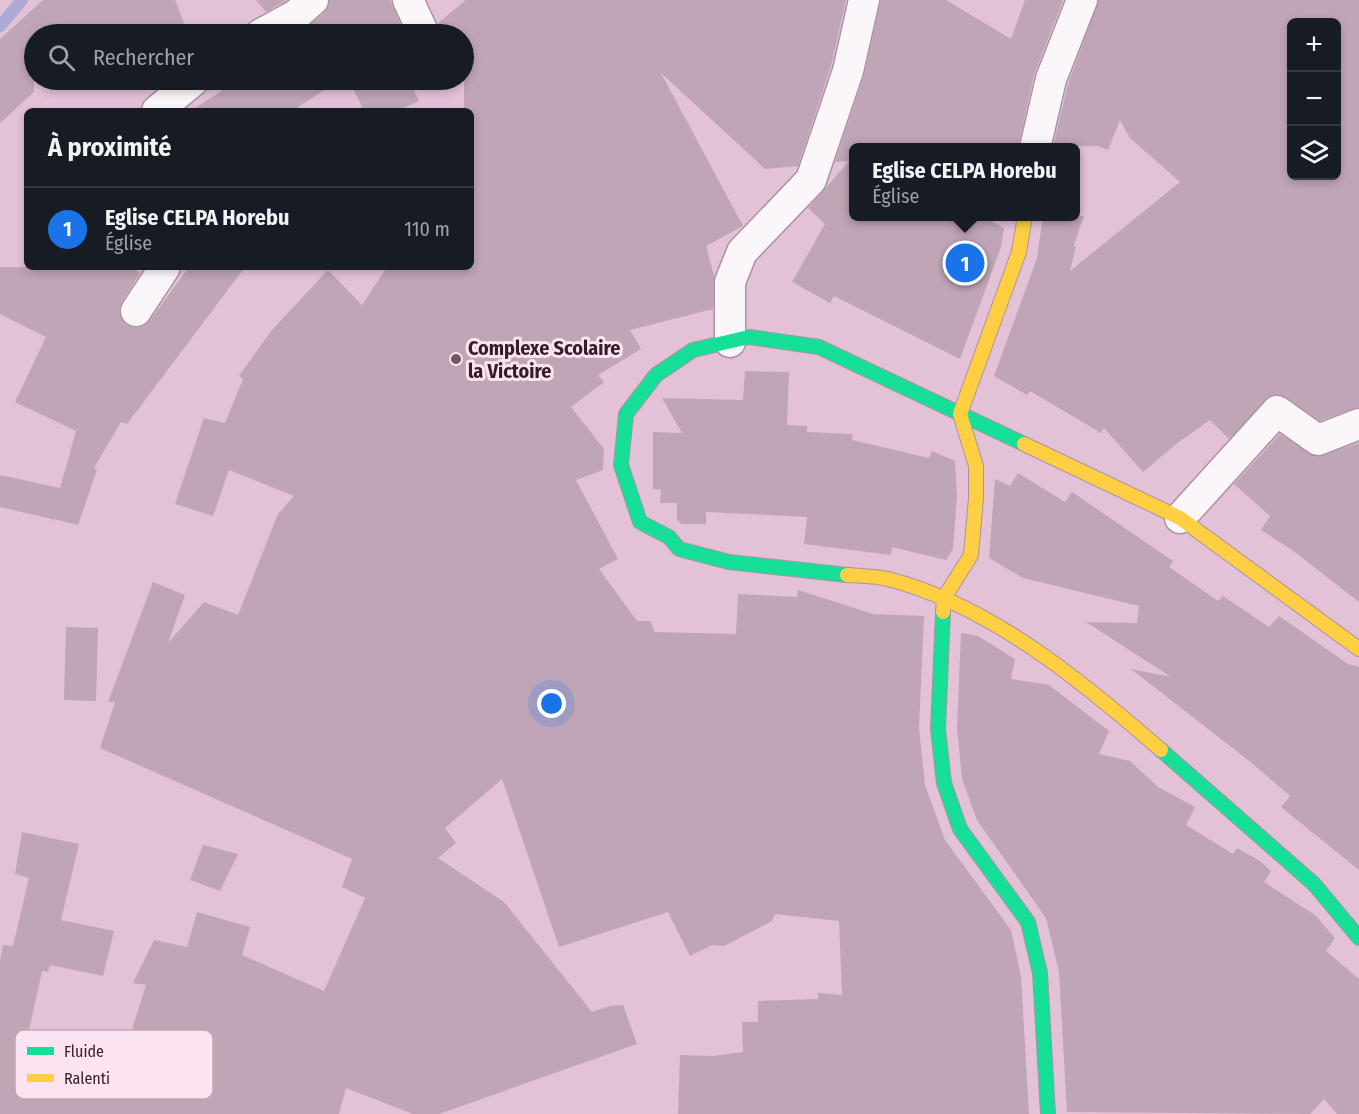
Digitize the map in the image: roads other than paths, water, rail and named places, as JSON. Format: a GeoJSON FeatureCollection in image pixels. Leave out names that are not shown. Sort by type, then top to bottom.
{"type":"FeatureCollection","features":[{"type":"Feature","properties":{"kind":"main road"},"geometry":{"type":"LineString","coordinates":[[1023,221],[1019,252],[960,414],[976,466],[976,498],[971,555],[944,598],[938,729],[944,783],[960,829],[1029,922],[1040,973],[1048,1114]]}},
{"type":"Feature","properties":{"kind":"main road"},"geometry":{"type":"LineString","coordinates":[[1359,649],[1180,518],[819,347],[749,337],[693,350],[656,375],[626,414],[621,465],[640,522],[669,537],[679,549],[729,562],[887,579],[944,598],[1011,632],[1134,726],[1314,884],[1359,938]]}},
{"type":"Feature","properties":{"kind":"street"},"geometry":{"type":"LineString","coordinates":[[279,24],[296,15],[313,0]]}},
{"type":"Feature","properties":{"kind":"street"},"geometry":{"type":"LineString","coordinates":[[408,0],[419,24]]}},
{"type":"Feature","properties":{"kind":"street"},"geometry":{"type":"LineString","coordinates":[[730,342],[730,282],[742,252],[811,180],[848,71],[864,0]]}},
{"type":"Feature","properties":{"kind":"street"},"geometry":{"type":"LineString","coordinates":[[1036,143],[1051,79],[1082,0]]}},
{"type":"Feature","properties":{"kind":"street"},"geometry":{"type":"LineString","coordinates":[[161,108],[182,90]]}},
{"type":"Feature","properties":{"kind":"street"},"geometry":{"type":"LineString","coordinates":[[136,311],[163,270]]}},
{"type":"Feature","properties":{"kind":"street"},"geometry":{"type":"LineString","coordinates":[[1180,518],[1277,411],[1318,440],[1359,424]]}},
{"type":"Feature","properties":{"kind":"waterway"},"geometry":{"type":"LineString","coordinates":[[0,26],[22,0]]}},
{"type":"Feature","properties":{"kind":"place","name":"Eglise CELPA Horebu"},"geometry":{"type":"Point","coordinates":[965,263]}},
{"type":"Feature","properties":{"kind":"place","name":"Complexe Scolaire la Victoire"},"geometry":{"type":"Point","coordinates":[456,359]}}]}
